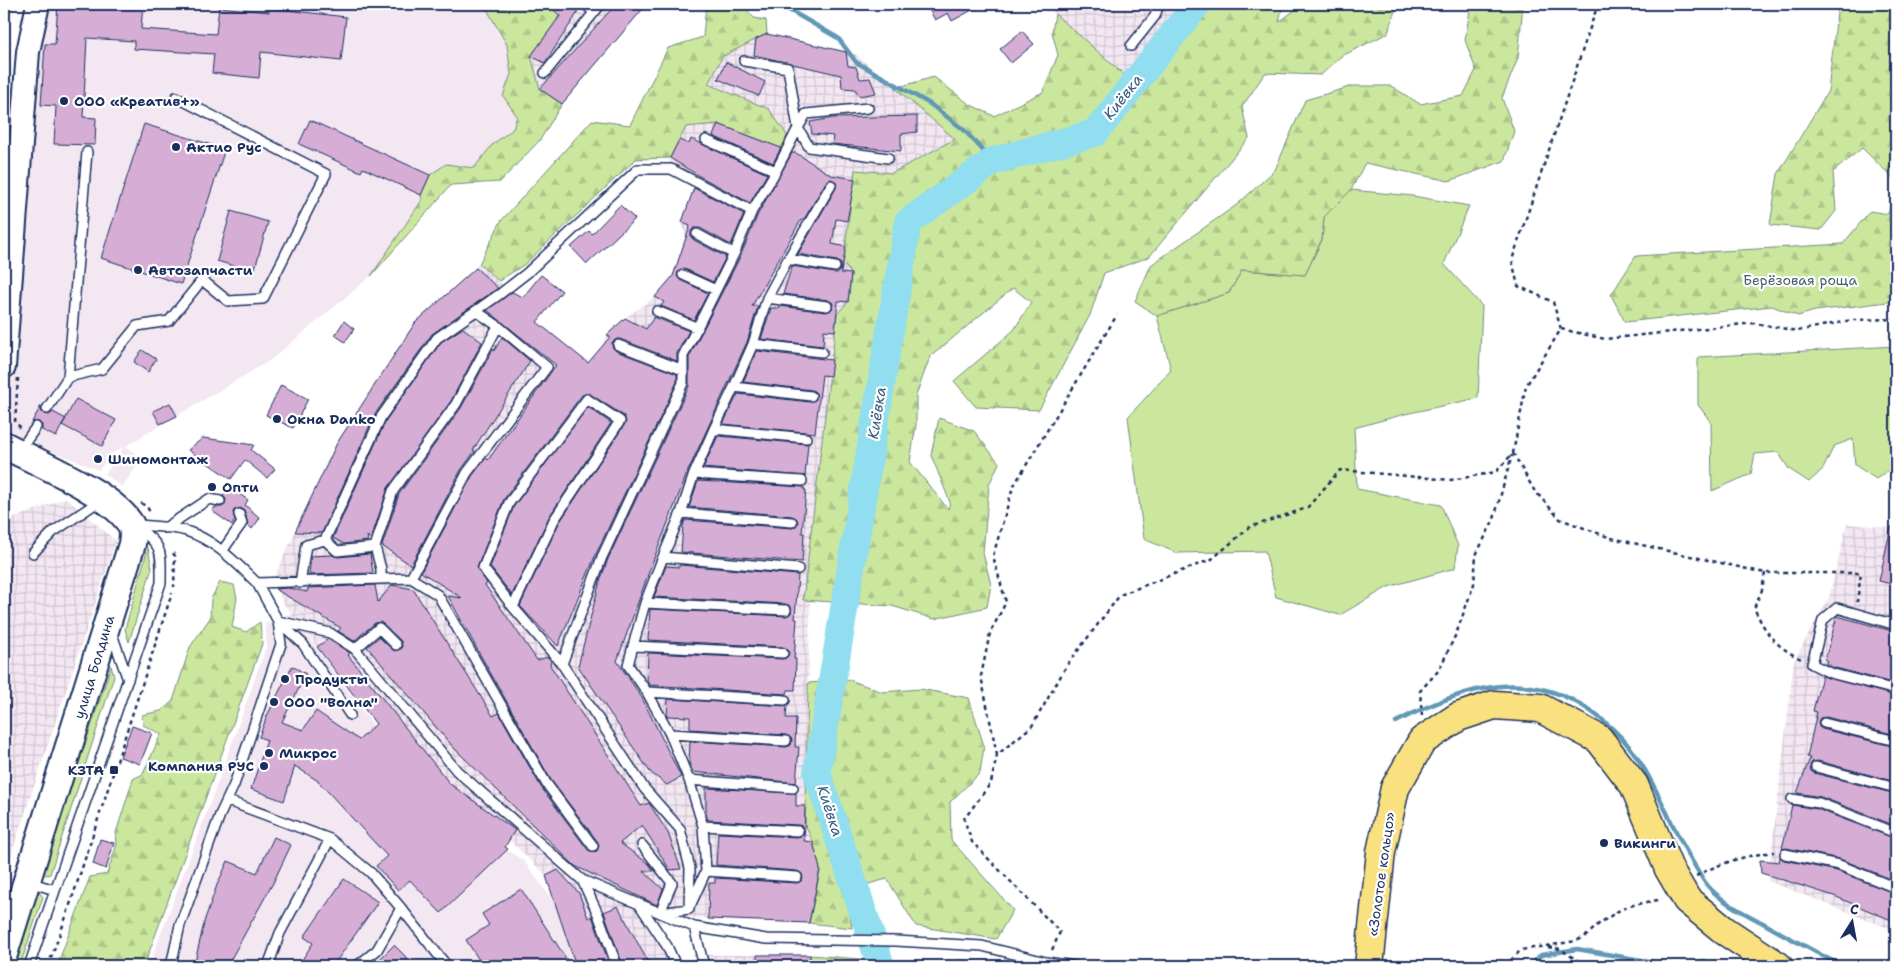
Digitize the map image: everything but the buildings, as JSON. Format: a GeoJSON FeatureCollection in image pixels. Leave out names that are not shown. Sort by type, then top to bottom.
{"type":"FeatureCollection","features":[{"type":"Feature","properties":{"kind":"highway","name":"«Золотое кольцо»"},"geometry":{"type":"LineString","coordinates":[[1369,966],[1381,852],[1395,788],[1422,741],[1458,717],[1494,705],[1540,708],[1599,739],[1634,786],[1669,869],[1692,888],[1725,931],[1778,966]]}},
{"type":"Feature","properties":{"kind":"main road"},"geometry":{"type":"LineString","coordinates":[[12,440],[103,498],[119,510],[130,523]]}},
{"type":"Feature","properties":{"kind":"main road","name":"улица Болдина"},"geometry":{"type":"LineString","coordinates":[[4,954],[8,925],[27,881],[132,544],[133,535],[130,523]]}},
{"type":"Feature","properties":{"kind":"street"},"geometry":{"type":"LineString","coordinates":[[4,359],[28,52],[38,4]]}},
{"type":"Feature","properties":{"kind":"lane"},"geometry":{"type":"LineString","coordinates":[[585,4],[593,12]]}},
{"type":"Feature","properties":{"kind":"lane"},"geometry":{"type":"LineString","coordinates":[[545,73],[601,4]]}},
{"type":"Feature","properties":{"kind":"lane"},"geometry":{"type":"LineString","coordinates":[[1131,46],[1156,16],[1159,4]]}},
{"type":"Feature","properties":{"kind":"lane"},"geometry":{"type":"LineString","coordinates":[[744,61],[788,68],[798,128],[809,147],[888,158]]}},
{"type":"Feature","properties":{"kind":"lane"},"geometry":{"type":"LineString","coordinates":[[68,377],[102,369],[137,326],[169,321],[202,280],[228,301],[263,299],[326,174],[176,97]]}},
{"type":"Feature","properties":{"kind":"lane"},"geometry":{"type":"LineString","coordinates":[[562,664],[602,558],[683,383],[683,356],[734,254],[752,211],[776,171],[806,114],[868,108]]}},
{"type":"Feature","properties":{"kind":"lane"},"geometry":{"type":"LineString","coordinates":[[706,140],[776,171]]}},
{"type":"Feature","properties":{"kind":"lane"},"geometry":{"type":"LineString","coordinates":[[47,409],[68,377],[87,152]]}},
{"type":"Feature","properties":{"kind":"lane"},"geometry":{"type":"LineString","coordinates":[[325,540],[381,417],[437,338],[527,273],[638,169],[671,169],[752,211]]}},
{"type":"Feature","properties":{"kind":"lane"},"geometry":{"type":"LineString","coordinates":[[689,909],[706,871],[703,826],[689,780],[670,734],[647,692],[628,664],[645,603],[681,513],[694,474],[753,344],[767,298],[831,185]]}},
{"type":"Feature","properties":{"kind":"lane"},"geometry":{"type":"LineString","coordinates":[[697,234],[734,254]]}},
{"type":"Feature","properties":{"kind":"lane"},"geometry":{"type":"LineString","coordinates":[[788,259],[835,267]]}},
{"type":"Feature","properties":{"kind":"lane"},"geometry":{"type":"LineString","coordinates":[[683,275],[716,290]]}},
{"type":"Feature","properties":{"kind":"lane"},"geometry":{"type":"LineString","coordinates":[[767,298],[827,306]]}},
{"type":"Feature","properties":{"kind":"lane"},"geometry":{"type":"LineString","coordinates":[[657,310],[698,328]]}},
{"type":"Feature","properties":{"kind":"lane"},"geometry":{"type":"LineString","coordinates":[[411,578],[467,473],[547,367],[498,326],[476,311]]}},
{"type":"Feature","properties":{"kind":"lane"},"geometry":{"type":"LineString","coordinates":[[380,579],[381,569],[375,548],[393,491],[456,404],[498,326]]}},
{"type":"Feature","properties":{"kind":"lane"},"geometry":{"type":"LineString","coordinates":[[753,344],[822,352]]}},
{"type":"Feature","properties":{"kind":"lane"},"geometry":{"type":"LineString","coordinates":[[618,345],[683,370]]}},
{"type":"Feature","properties":{"kind":"lane"},"geometry":{"type":"LineString","coordinates":[[734,387],[811,396]]}},
{"type":"Feature","properties":{"kind":"lane"},"geometry":{"type":"LineString","coordinates":[[513,607],[554,520],[620,422],[588,400],[509,503],[483,568],[513,607],[562,664],[644,788],[680,829],[690,868],[689,909]]}},
{"type":"Feature","properties":{"kind":"lane"},"geometry":{"type":"LineString","coordinates":[[12,440],[36,427]]}},
{"type":"Feature","properties":{"kind":"lane"},"geometry":{"type":"LineString","coordinates":[[714,429],[806,438]]}},
{"type":"Feature","properties":{"kind":"lane"},"geometry":{"type":"LineString","coordinates":[[694,474],[802,480]]}},
{"type":"Feature","properties":{"kind":"lane"},"geometry":{"type":"LineString","coordinates":[[33,553],[54,532],[103,498]]}},
{"type":"Feature","properties":{"kind":"lane"},"geometry":{"type":"LineString","coordinates":[[165,528],[209,499],[220,501]]}},
{"type":"Feature","properties":{"kind":"lane"},"geometry":{"type":"LineString","coordinates":[[681,513],[792,522]]}},
{"type":"Feature","properties":{"kind":"lane"},"geometry":{"type":"LineString","coordinates":[[223,550],[242,523],[239,514]]}},
{"type":"Feature","properties":{"kind":"lane"},"geometry":{"type":"LineString","coordinates":[[130,523],[185,530],[223,550],[257,583],[278,621],[302,644],[350,715]]}},
{"type":"Feature","properties":{"kind":"lane"},"geometry":{"type":"LineString","coordinates":[[29,966],[161,583],[161,552],[152,538],[130,523]]}},
{"type":"Feature","properties":{"kind":"lane"},"geometry":{"type":"LineString","coordinates":[[325,540],[337,551],[375,548]]}},
{"type":"Feature","properties":{"kind":"lane"},"geometry":{"type":"LineString","coordinates":[[300,583],[306,545],[325,540]]}},
{"type":"Feature","properties":{"kind":"lane"},"geometry":{"type":"LineString","coordinates":[[663,557],[798,569]]}},
{"type":"Feature","properties":{"kind":"lane"},"geometry":{"type":"LineString","coordinates":[[257,583],[411,578],[438,595],[546,783],[592,846]]}},
{"type":"Feature","properties":{"kind":"lane"},"geometry":{"type":"LineString","coordinates":[[645,603],[786,610]]}},
{"type":"Feature","properties":{"kind":"lane"},"geometry":{"type":"LineString","coordinates":[[1896,625],[1837,608],[1823,620],[1812,664],[1830,672],[1896,690]]}},
{"type":"Feature","properties":{"kind":"lane"},"geometry":{"type":"LineString","coordinates":[[278,621],[330,633],[355,649],[457,771],[582,880],[694,927],[766,939],[855,942],[896,941],[982,946],[1046,962],[1074,966]]}},
{"type":"Feature","properties":{"kind":"lane"},"geometry":{"type":"LineString","coordinates":[[171,966],[180,925],[220,815],[228,801],[281,644],[278,621]]}},
{"type":"Feature","properties":{"kind":"lane"},"geometry":{"type":"LineString","coordinates":[[108,623],[128,680]]}},
{"type":"Feature","properties":{"kind":"lane"},"geometry":{"type":"LineString","coordinates":[[355,649],[379,628],[396,645]]}},
{"type":"Feature","properties":{"kind":"lane"},"geometry":{"type":"LineString","coordinates":[[633,646],[783,653]]}},
{"type":"Feature","properties":{"kind":"lane"},"geometry":{"type":"LineString","coordinates":[[647,692],[785,700]]}},
{"type":"Feature","properties":{"kind":"lane"},"geometry":{"type":"LineString","coordinates":[[1824,723],[1896,741]]}},
{"type":"Feature","properties":{"kind":"lane"},"geometry":{"type":"LineString","coordinates":[[670,734],[786,741]]}},
{"type":"Feature","properties":{"kind":"lane"},"geometry":{"type":"LineString","coordinates":[[1816,768],[1896,788]]}},
{"type":"Feature","properties":{"kind":"lane"},"geometry":{"type":"LineString","coordinates":[[689,780],[793,788]]}},
{"type":"Feature","properties":{"kind":"lane"},"geometry":{"type":"LineString","coordinates":[[1792,799],[1819,803],[1896,833]]}},
{"type":"Feature","properties":{"kind":"lane"},"geometry":{"type":"LineString","coordinates":[[228,801],[330,839],[370,873],[401,908],[447,966]]}},
{"type":"Feature","properties":{"kind":"lane"},"geometry":{"type":"LineString","coordinates":[[703,826],[798,831]]}},
{"type":"Feature","properties":{"kind":"lane"},"geometry":{"type":"LineString","coordinates":[[268,966],[280,933],[330,839]]}},
{"type":"Feature","properties":{"kind":"lane"},"geometry":{"type":"LineString","coordinates":[[642,846],[672,883],[660,913]]}},
{"type":"Feature","properties":{"kind":"lane"},"geometry":{"type":"LineString","coordinates":[[1785,854],[1839,865],[1896,888]]}},
{"type":"Feature","properties":{"kind":"lane"},"geometry":{"type":"LineString","coordinates":[[706,871],[798,877]]}},
{"type":"Feature","properties":{"kind":"lane"},"geometry":{"type":"LineString","coordinates":[[582,880],[598,914],[617,966]]}},
{"type":"Feature","properties":{"kind":"lane"},"geometry":{"type":"LineString","coordinates":[[27,881],[55,890]]}},
{"type":"Feature","properties":{"kind":"lane"},"geometry":{"type":"LineString","coordinates":[[638,904],[666,946],[676,966]]}},
{"type":"Feature","properties":{"kind":"lane"},"geometry":{"type":"LineString","coordinates":[[357,966],[377,950],[401,908]]}},
{"type":"Feature","properties":{"kind":"lane"},"geometry":{"type":"LineString","coordinates":[[660,913],[689,909]]}},
{"type":"Feature","properties":{"kind":"lane"},"geometry":{"type":"LineString","coordinates":[[694,927],[704,966]]}},
{"type":"Feature","properties":{"kind":"path"},"geometry":{"type":"LineString","coordinates":[[4,97],[7,4]]}},
{"type":"Feature","properties":{"kind":"path"},"geometry":{"type":"LineString","coordinates":[[1420,723],[1422,716],[1420,692],[1440,670],[1456,634],[1474,584],[1476,554],[1494,520],[1513,454],[1526,386],[1561,329],[1553,302],[1518,286],[1512,260],[1598,4]]}},
{"type":"Feature","properties":{"kind":"path"},"geometry":{"type":"LineString","coordinates":[[1046,962],[1060,932],[972,842],[964,819],[992,783],[997,755],[981,676],[990,633],[1006,602],[993,556],[1013,487],[1117,315]]}},
{"type":"Feature","properties":{"kind":"path"},"geometry":{"type":"LineString","coordinates":[[1561,329],[1605,339],[1754,324],[1797,331],[1852,320],[1896,319]]}},
{"type":"Feature","properties":{"kind":"path"},"geometry":{"type":"LineString","coordinates":[[4,359],[19,362],[12,440]]}},
{"type":"Feature","properties":{"kind":"path"},"geometry":{"type":"LineString","coordinates":[[997,755],[1032,726],[1067,664],[1120,595],[1212,559],[1250,527],[1307,508],[1340,470],[1450,480],[1496,472],[1513,454]]}},
{"type":"Feature","properties":{"kind":"path"},"geometry":{"type":"LineString","coordinates":[[1513,454],[1534,490],[1560,519],[1611,538],[1765,573],[1861,573],[1856,614]]}},
{"type":"Feature","properties":{"kind":"path"},"geometry":{"type":"LineString","coordinates":[[1765,573],[1762,590],[1754,608],[1764,630],[1782,649],[1812,664]]}},
{"type":"Feature","properties":{"kind":"path"},"geometry":{"type":"LineString","coordinates":[[1505,966],[1522,950],[1576,941],[1586,936],[1600,923],[1618,911],[1629,906],[1662,899],[1692,888],[1713,867],[1760,854],[1774,852],[1785,854]]}},
{"type":"Feature","properties":{"kind":"path"},"geometry":{"type":"LineString","coordinates":[[1544,947],[1560,949],[1586,966]]}},
{"type":"Feature","properties":{"kind":"shaded area"},"geometry":{"type":"Polygon","coordinates":[[[46,4],[484,4],[507,45],[511,74],[503,96],[517,116],[513,129],[493,144],[474,168],[446,164],[371,276],[272,359],[126,446],[142,459],[122,487],[105,474],[124,447],[111,454],[99,470],[12,435],[6,426],[36,98],[36,49],[46,4]]]}},
{"type":"Feature","properties":{"kind":"shaded area"},"geometry":{"type":"Polygon","coordinates":[[[537,4],[647,4],[562,104],[540,89],[531,56],[556,22],[537,4]]]}},
{"type":"Feature","properties":{"kind":"shaded area"},"geometry":{"type":"Polygon","coordinates":[[[1043,4],[1185,4],[1173,29],[1128,78],[1043,4]]]}},
{"type":"Feature","properties":{"kind":"shaded area"},"geometry":{"type":"Polygon","coordinates":[[[767,34],[855,54],[956,139],[892,173],[855,170],[843,263],[851,274],[848,302],[837,315],[812,527],[805,824],[813,842],[820,871],[809,923],[685,917],[659,923],[679,966],[582,966],[556,905],[546,875],[509,840],[430,793],[281,600],[276,573],[337,443],[415,323],[479,264],[511,292],[520,296],[518,307],[588,363],[603,345],[607,335],[625,318],[655,297],[672,276],[676,266],[686,236],[682,222],[694,188],[668,174],[670,158],[722,56],[767,34]]]}},
{"type":"Feature","properties":{"kind":"shaded area"},"geometry":{"type":"Polygon","coordinates":[[[66,498],[116,541],[4,876],[4,522],[66,498]]]}},
{"type":"Feature","properties":{"kind":"shaded area"},"geometry":{"type":"Polygon","coordinates":[[[1847,524],[1896,528],[1896,931],[1768,881],[1794,661],[1829,597],[1847,524]]]}},
{"type":"Feature","properties":{"kind":"shaded area"},"geometry":{"type":"Polygon","coordinates":[[[291,613],[425,796],[524,861],[556,905],[582,966],[149,966],[267,645],[265,624],[291,613]]]}},
{"type":"Feature","properties":{"kind":"shaded area"},"geometry":{"type":"Polygon","coordinates":[[[693,955],[810,955],[810,966],[696,966],[693,955]]]}},
{"type":"Feature","properties":{"kind":"green space"},"geometry":{"type":"Polygon","coordinates":[[[484,4],[548,4],[559,15],[531,56],[540,89],[562,104],[540,140],[500,182],[451,185],[371,276],[422,200],[421,195],[430,175],[446,164],[474,168],[493,144],[513,129],[517,116],[503,96],[511,74],[507,45],[484,4]]]}},
{"type":"Feature","properties":{"kind":"green space"},"geometry":{"type":"Polygon","coordinates":[[[706,4],[742,4],[754,18],[766,20],[767,34],[723,56],[708,84],[769,109],[787,135],[783,149],[718,124],[686,127],[670,158],[636,159],[525,264],[499,281],[479,264],[501,221],[592,120],[630,125],[668,48],[703,37],[706,4]]]}},
{"type":"Feature","properties":{"kind":"green space"},"geometry":{"type":"Polygon","coordinates":[[[1185,4],[1283,4],[1279,22],[1303,4],[1397,4],[1388,33],[1340,57],[1321,75],[1265,73],[1242,107],[1249,138],[1149,257],[1104,273],[1090,315],[1039,410],[976,407],[954,381],[1014,330],[1031,302],[1013,288],[930,357],[916,395],[916,425],[910,462],[948,509],[950,502],[931,455],[939,418],[974,431],[999,463],[989,485],[983,553],[991,585],[987,607],[934,619],[892,606],[803,600],[837,314],[848,302],[851,274],[843,263],[855,170],[892,173],[955,139],[895,88],[934,77],[969,104],[994,116],[1043,92],[1058,55],[1052,32],[1055,14],[1128,78],[1173,29],[1185,4]]]}},
{"type":"Feature","properties":{"kind":"green space"},"geometry":{"type":"Polygon","coordinates":[[[1471,4],[1523,4],[1518,58],[1502,98],[1514,131],[1504,161],[1449,181],[1365,163],[1351,190],[1324,217],[1322,239],[1305,275],[1242,270],[1229,293],[1157,316],[1135,301],[1151,265],[1238,204],[1275,170],[1305,100],[1353,86],[1391,86],[1420,104],[1463,96],[1476,70],[1465,40],[1471,4]]]}},
{"type":"Feature","properties":{"kind":"green space"},"geometry":{"type":"Polygon","coordinates":[[[1838,4],[1896,4],[1896,181],[1862,148],[1833,172],[1836,211],[1821,230],[1770,225],[1778,174],[1828,91],[1838,4]]]}},
{"type":"Feature","properties":{"kind":"green space","name":"Берёзовая роща"},"geometry":{"type":"Polygon","coordinates":[[[1896,183],[1896,301],[1815,311],[1798,316],[1772,306],[1625,322],[1611,295],[1636,256],[1843,244],[1870,211],[1888,214],[1896,183]]]}},
{"type":"Feature","properties":{"kind":"green space"},"geometry":{"type":"Polygon","coordinates":[[[1351,190],[1413,196],[1469,206],[1444,264],[1482,306],[1478,398],[1405,414],[1354,428],[1357,489],[1441,505],[1458,546],[1455,568],[1388,587],[1340,615],[1276,597],[1265,551],[1177,553],[1144,539],[1128,417],[1171,370],[1157,316],[1229,293],[1242,270],[1305,275],[1322,240],[1324,217],[1351,190]]]}},
{"type":"Feature","properties":{"kind":"green space"},"geometry":{"type":"Polygon","coordinates":[[[1896,346],[1896,465],[1876,479],[1855,465],[1853,439],[1834,446],[1823,469],[1809,482],[1789,469],[1778,452],[1755,454],[1751,474],[1712,491],[1711,422],[1698,405],[1698,357],[1896,346]]]}},
{"type":"Feature","properties":{"kind":"green space"},"geometry":{"type":"Polygon","coordinates":[[[148,548],[152,568],[129,642],[125,629],[148,548]]]}},
{"type":"Feature","properties":{"kind":"green space"},"geometry":{"type":"Polygon","coordinates":[[[220,582],[234,585],[237,598],[232,627],[246,632],[260,622],[262,644],[144,966],[57,966],[90,877],[107,874],[117,844],[116,833],[133,779],[143,774],[161,734],[143,725],[142,715],[161,711],[173,701],[190,647],[210,618],[211,599],[220,582]]]}},
{"type":"Feature","properties":{"kind":"green space"},"geometry":{"type":"Polygon","coordinates":[[[111,666],[114,676],[50,874],[46,875],[43,872],[111,666]]]}},
{"type":"Feature","properties":{"kind":"green space"},"geometry":{"type":"Polygon","coordinates":[[[850,680],[882,692],[920,689],[969,698],[984,746],[980,773],[950,802],[951,840],[1013,910],[996,939],[916,926],[887,879],[846,890],[852,928],[809,923],[820,871],[813,842],[805,824],[808,683],[850,680]]]}},
{"type":"Feature","properties":{"kind":"green space"},"geometry":{"type":"Polygon","coordinates":[[[40,893],[43,897],[20,966],[12,966],[36,895],[40,893]]]}},
{"type":"Feature","properties":{"kind":"green space"},"geometry":{"type":"Polygon","coordinates":[[[810,955],[860,959],[864,966],[810,966],[810,955]]]}},
{"type":"Feature","properties":{"kind":"green space"},"geometry":{"type":"Polygon","coordinates":[[[959,960],[1005,963],[1009,966],[956,966],[959,960]]]}},
{"type":"Feature","properties":{"kind":"waterway"},"geometry":{"type":"LineString","coordinates":[[774,4],[784,7],[838,38],[856,62],[930,104],[963,129],[993,161]]}},
{"type":"Feature","properties":{"kind":"waterway","name":"Киёвка"},"geometry":{"type":"LineString","coordinates":[[881,966],[817,773],[908,222],[993,161],[1095,133],[1197,4]]}},
{"type":"Feature","properties":{"kind":"waterway"},"geometry":{"type":"LineString","coordinates":[[1396,722],[1448,699],[1473,691],[1499,686],[1524,686],[1550,691],[1575,701],[1606,723],[1632,750],[1655,788],[1687,853],[1707,885],[1713,891],[1741,911],[1842,966]]}},
{"type":"Feature","properties":{"kind":"waterway"},"geometry":{"type":"LineString","coordinates":[[1530,966],[1541,955],[1577,949],[1676,966],[1705,961]]}},
{"type":"Feature","properties":{"kind":"place","name":"ООО «Креатив+»"},"geometry":{"type":"Point","coordinates":[64,101]}},
{"type":"Feature","properties":{"kind":"place","name":"Актио Рус"},"geometry":{"type":"Point","coordinates":[176,147]}},
{"type":"Feature","properties":{"kind":"place","name":"Автозапчасти"},"geometry":{"type":"Point","coordinates":[138,270]}},
{"type":"Feature","properties":{"kind":"place","name":"Окна Danko"},"geometry":{"type":"Point","coordinates":[277,419]}},
{"type":"Feature","properties":{"kind":"place","name":"Шиномонтаж"},"geometry":{"type":"Point","coordinates":[98,459]}},
{"type":"Feature","properties":{"kind":"place","name":"Опти"},"geometry":{"type":"Point","coordinates":[212,487]}},
{"type":"Feature","properties":{"kind":"place","name":"Продукты"},"geometry":{"type":"Point","coordinates":[285,679]}},
{"type":"Feature","properties":{"kind":"place","name":"ООО \"Волна\""},"geometry":{"type":"Point","coordinates":[274,702]}},
{"type":"Feature","properties":{"kind":"place","name":"Микрос"},"geometry":{"type":"Point","coordinates":[269,753]}},
{"type":"Feature","properties":{"kind":"place","name":"Компания РУС"},"geometry":{"type":"Point","coordinates":[264,766]}},
{"type":"Feature","properties":{"kind":"place","name":"КЗТА"},"geometry":{"type":"Point","coordinates":[114,770]}},
{"type":"Feature","properties":{"kind":"place","name":"Викинги"},"geometry":{"type":"Point","coordinates":[1604,843]}}]}
